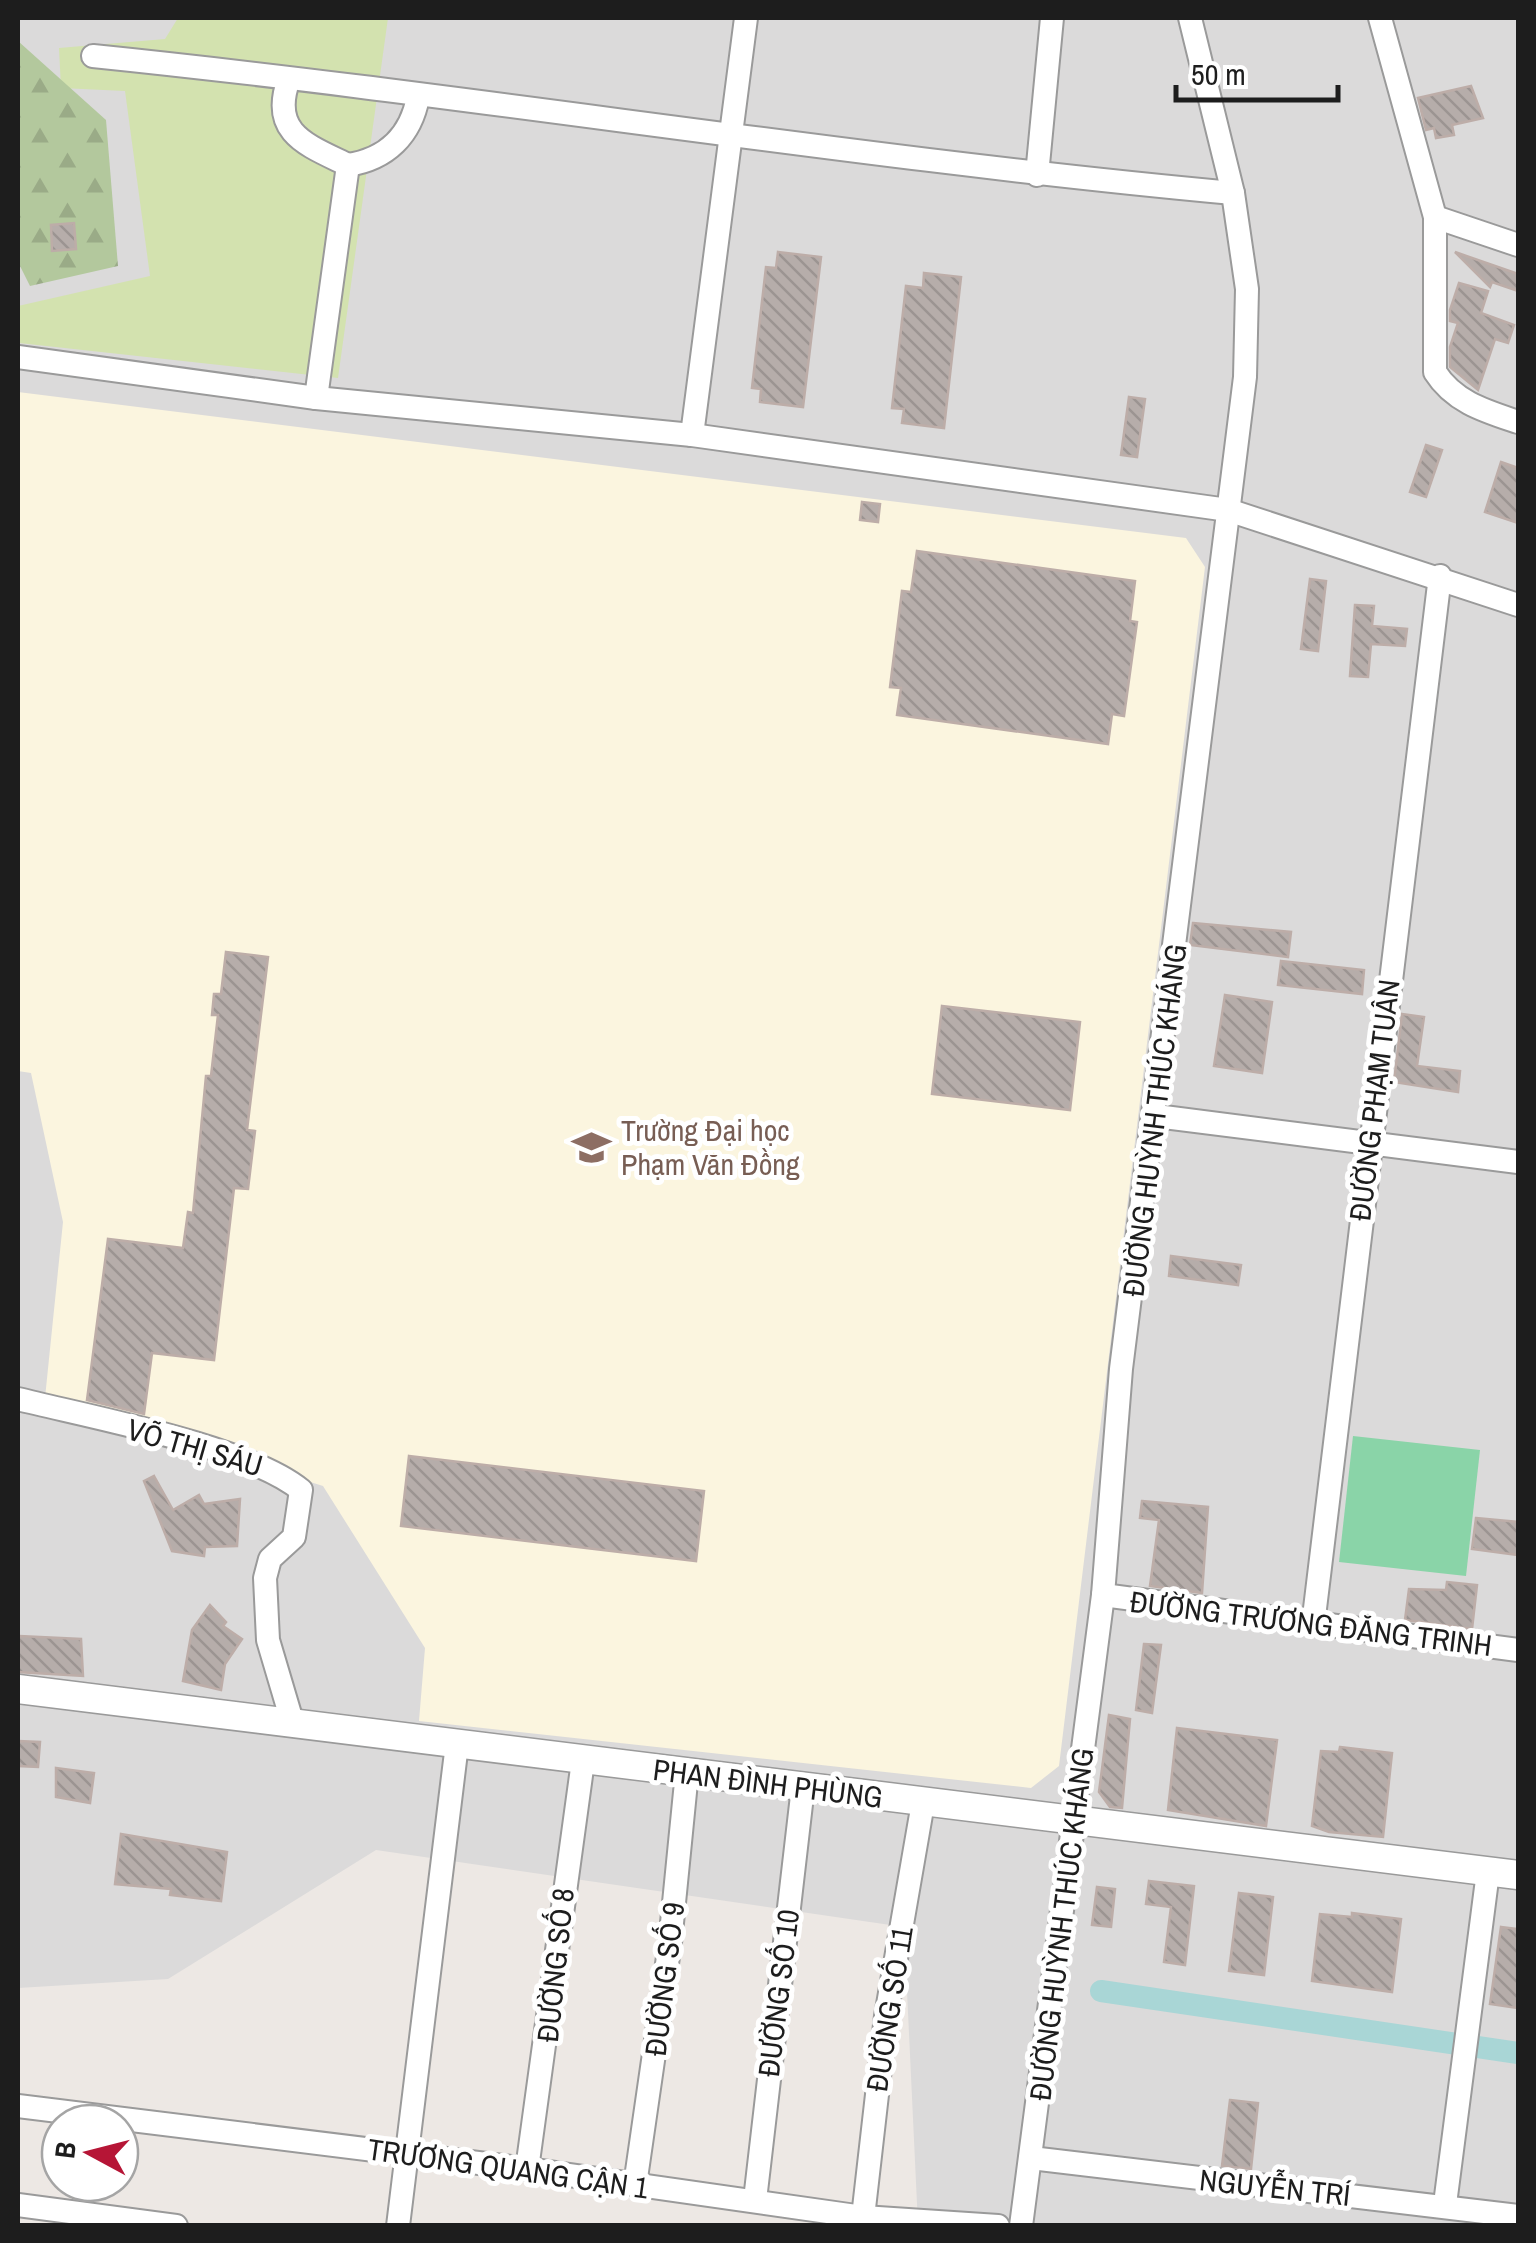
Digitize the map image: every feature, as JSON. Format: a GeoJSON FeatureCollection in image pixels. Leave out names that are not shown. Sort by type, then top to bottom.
{"type":"FeatureCollection","features":[{"type":"Feature","properties":{"kind":"street"},"geometry":{"type":"LineString","coordinates":[[692,435],[735,132],[746,18]]}},
{"type":"Feature","properties":{"kind":"street"},"geometry":{"type":"LineString","coordinates":[[1037,175],[1052,18]]}},
{"type":"Feature","properties":{"kind":"street","name":"ĐƯỜNG HUỲNH THÚC KHÁNG"},"geometry":{"type":"LineString","coordinates":[[1021,2226],[1103,1595],[1122,1369],[1245,377],[1247,306],[1233,193],[1190,18]]}},
{"type":"Feature","properties":{"kind":"street"},"geometry":{"type":"LineString","coordinates":[[1380,18],[1436,217],[1435,372],[1447,390],[1480,410],[1518,422]]}},
{"type":"Feature","properties":{"kind":"street"},"geometry":{"type":"LineString","coordinates":[[93,56],[735,132],[1037,175],[1233,193]]}},
{"type":"Feature","properties":{"kind":"street"},"geometry":{"type":"LineString","coordinates":[[289,79],[282,98],[290,131],[304,144],[348,165],[371,162],[395,146],[414,117],[418,97]]}},
{"type":"Feature","properties":{"kind":"street"},"geometry":{"type":"LineString","coordinates":[[316,398],[348,165]]}},
{"type":"Feature","properties":{"kind":"street"},"geometry":{"type":"LineString","coordinates":[[1436,217],[1518,245]]}},
{"type":"Feature","properties":{"kind":"street"},"geometry":{"type":"LineString","coordinates":[[18,357],[316,398],[692,435],[1228,510],[1440,576],[1518,606]]}},
{"type":"Feature","properties":{"kind":"street","name":"ĐƯỜNG PHẠM TUÂN"},"geometry":{"type":"LineString","coordinates":[[1313,1625],[1368,1142],[1440,576]]}},
{"type":"Feature","properties":{"kind":"street"},"geometry":{"type":"LineString","coordinates":[[1156,1116],[1518,1162]]}},
{"type":"Feature","properties":{"kind":"street","name":"VÕ THỊ SÁU"},"geometry":{"type":"LineString","coordinates":[[18,1399],[177,1440],[281,1473],[301,1490],[294,1537],[270,1559],[265,1578],[268,1640],[292,1721]]}},
{"type":"Feature","properties":{"kind":"street","name":"ĐƯỜNG TRƯƠNG ĐĂNG TRINH"},"geometry":{"type":"LineString","coordinates":[[1103,1595],[1518,1650]]}},
{"type":"Feature","properties":{"kind":"street","name":"PHAN ĐÌNH PHÙNG"},"geometry":{"type":"LineString","coordinates":[[18,1689],[1518,1876]]}},
{"type":"Feature","properties":{"kind":"street"},"geometry":{"type":"LineString","coordinates":[[398,2226],[410,2154],[456,1744]]}},
{"type":"Feature","properties":{"kind":"street","name":"ĐƯỜNG SỐ 8"},"geometry":{"type":"LineString","coordinates":[[527,2169],[582,1761]]}},
{"type":"Feature","properties":{"kind":"street","name":"ĐƯỜNG SỐ 9"},"geometry":{"type":"LineString","coordinates":[[635,2185],[670,1943],[687,1772]]}},
{"type":"Feature","properties":{"kind":"street","name":"ĐƯỜNG SỐ 10"},"geometry":{"type":"LineString","coordinates":[[754,2200],[803,1786]]}},
{"type":"Feature","properties":{"kind":"street","name":"ĐƯỜNG SỐ 11"},"geometry":{"type":"LineString","coordinates":[[863,2216],[886,2016],[923,1803]]}},
{"type":"Feature","properties":{"kind":"street"},"geometry":{"type":"LineString","coordinates":[[1445,2204],[1488,1872]]}},
{"type":"Feature","properties":{"kind":"street","name":"TRƯƠNG QUANG CẬN 1"},"geometry":{"type":"LineString","coordinates":[[18,2106],[527,2169],[863,2216],[998,2226]]}},
{"type":"Feature","properties":{"kind":"street","name":"NGUYỄN TRÍ"},"geometry":{"type":"LineString","coordinates":[[1032,2158],[1298,2192],[1445,2204],[1518,2216]]}},
{"type":"Feature","properties":{"kind":"street"},"geometry":{"type":"LineString","coordinates":[[22,2212],[54,2218],[176,2226]]}},
{"type":"Feature","properties":{"kind":"shaded area"},"geometry":{"type":"Polygon","coordinates":[[[18,18],[1518,18],[1518,2225],[918,2225],[904,1927],[376,1850],[168,1979],[18,1988],[18,18]]]}},
{"type":"Feature","properties":{"kind":"shaded area","name":"Trường Đại học Phạm Văn Đồng"},"geometry":{"type":"Polygon","coordinates":[[[18,392],[1186,538],[1205,567],[1059,1766],[1031,1788],[419,1721],[425,1648],[323,1486],[45,1398],[63,1222],[31,1073],[18,1071],[18,392]]]}},
{"type":"Feature","properties":{"kind":"green space"},"geometry":{"type":"Polygon","coordinates":[[[178,18],[388,18],[338,378],[19,343],[18,306],[150,276],[125,91],[61,88],[59,48],[165,39],[178,18]]]}},
{"type":"Feature","properties":{"kind":"green space"},"geometry":{"type":"Polygon","coordinates":[[[18,41],[106,120],[118,266],[30,286],[18,262],[18,41]]]}},
{"type":"Feature","properties":{"kind":"green space"},"geometry":{"type":"Polygon","coordinates":[[[1353,1436],[1480,1450],[1466,1576],[1339,1562],[1353,1436]]]}},
{"type":"Feature","properties":{"kind":"building"},"geometry":{"type":"Polygon","coordinates":[[[1471,86],[1483,118],[1452,125],[1454,135],[1436,138],[1434,128],[1426,130],[1418,98],[1471,86]]]}},
{"type":"Feature","properties":{"kind":"building"},"geometry":{"type":"Polygon","coordinates":[[[74,223],[76,249],[52,251],[51,225],[74,223]]]}},
{"type":"Feature","properties":{"kind":"building"},"geometry":{"type":"Polygon","coordinates":[[[778,252],[821,257],[803,407],[760,402],[761,389],[752,388],[766,267],[776,268],[778,252]]]}},
{"type":"Feature","properties":{"kind":"building"},"geometry":{"type":"Polygon","coordinates":[[[1455,252],[1518,274],[1518,291],[1492,282],[1490,287],[1455,252]]]}},
{"type":"Feature","properties":{"kind":"building"},"geometry":{"type":"Polygon","coordinates":[[[924,273],[961,277],[944,428],[902,423],[904,409],[892,408],[906,286],[923,288],[924,273]]]}},
{"type":"Feature","properties":{"kind":"building"},"geometry":{"type":"Polygon","coordinates":[[[1459,283],[1488,291],[1481,313],[1514,325],[1508,343],[1495,339],[1478,390],[1450,367],[1450,347],[1458,323],[1450,321],[1450,310],[1459,283]]]}},
{"type":"Feature","properties":{"kind":"building"},"geometry":{"type":"Polygon","coordinates":[[[1129,397],[1145,399],[1137,457],[1121,455],[1129,397]]]}},
{"type":"Feature","properties":{"kind":"building"},"geometry":{"type":"Polygon","coordinates":[[[1426,445],[1442,450],[1426,497],[1410,492],[1426,445]]]}},
{"type":"Feature","properties":{"kind":"building"},"geometry":{"type":"Polygon","coordinates":[[[1501,462],[1518,468],[1518,523],[1485,512],[1501,462]]]}},
{"type":"Feature","properties":{"kind":"building"},"geometry":{"type":"Polygon","coordinates":[[[862,502],[880,504],[878,522],[860,520],[862,502]]]}},
{"type":"Feature","properties":{"kind":"building"},"geometry":{"type":"Polygon","coordinates":[[[917,551],[1135,581],[1130,621],[1137,622],[1124,716],[1112,714],[1108,744],[897,715],[901,688],[890,687],[902,591],[911,592],[917,551]]]}},
{"type":"Feature","properties":{"kind":"building"},"geometry":{"type":"Polygon","coordinates":[[[1310,579],[1326,581],[1318,651],[1301,649],[1310,579]]]}},
{"type":"Feature","properties":{"kind":"building"},"geometry":{"type":"Polygon","coordinates":[[[1355,605],[1374,606],[1372,626],[1407,629],[1405,646],[1371,644],[1368,677],[1350,676],[1355,605]]]}},
{"type":"Feature","properties":{"kind":"building"},"geometry":{"type":"Polygon","coordinates":[[[1193,923],[1291,932],[1288,957],[1190,945],[1193,923]]]}},
{"type":"Feature","properties":{"kind":"building"},"geometry":{"type":"Polygon","coordinates":[[[226,952],[268,957],[247,1130],[255,1131],[248,1189],[234,1188],[214,1360],[152,1353],[144,1414],[87,1400],[108,1239],[183,1248],[188,1212],[193,1213],[206,1076],[211,1076],[218,1015],[212,1015],[214,994],[221,994],[226,952]]]}},
{"type":"Feature","properties":{"kind":"building"},"geometry":{"type":"Polygon","coordinates":[[[1281,961],[1364,970],[1362,994],[1278,985],[1281,961]]]}},
{"type":"Feature","properties":{"kind":"building"},"geometry":{"type":"Polygon","coordinates":[[[1225,995],[1272,1002],[1262,1073],[1214,1066],[1225,995]]]}},
{"type":"Feature","properties":{"kind":"building"},"geometry":{"type":"Polygon","coordinates":[[[942,1006],[1080,1022],[1070,1110],[932,1094],[942,1006]]]}},
{"type":"Feature","properties":{"kind":"building"},"geometry":{"type":"Polygon","coordinates":[[[1402,1014],[1424,1017],[1417,1066],[1460,1071],[1458,1092],[1394,1082],[1402,1014]]]}},
{"type":"Feature","properties":{"kind":"building"},"geometry":{"type":"Polygon","coordinates":[[[1171,1256],[1241,1265],[1238,1285],[1169,1276],[1171,1256]]]}},
{"type":"Feature","properties":{"kind":"building"},"geometry":{"type":"Polygon","coordinates":[[[409,1456],[704,1491],[696,1561],[401,1526],[409,1456]]]}},
{"type":"Feature","properties":{"kind":"building"},"geometry":{"type":"Polygon","coordinates":[[[154,1476],[173,1510],[199,1495],[204,1504],[240,1499],[237,1546],[205,1547],[204,1556],[172,1551],[144,1481],[154,1476]]]}},
{"type":"Feature","properties":{"kind":"building"},"geometry":{"type":"Polygon","coordinates":[[[1142,1501],[1208,1507],[1202,1593],[1150,1586],[1159,1520],[1140,1518],[1142,1501]]]}},
{"type":"Feature","properties":{"kind":"building"},"geometry":{"type":"Polygon","coordinates":[[[1476,1518],[1518,1522],[1518,1555],[1472,1549],[1476,1518]]]}},
{"type":"Feature","properties":{"kind":"building"},"geometry":{"type":"Polygon","coordinates":[[[1447,1582],[1477,1585],[1472,1629],[1405,1620],[1409,1589],[1446,1590],[1447,1582]]]}},
{"type":"Feature","properties":{"kind":"building"},"geometry":{"type":"Polygon","coordinates":[[[210,1605],[226,1622],[223,1626],[242,1639],[225,1664],[221,1690],[183,1681],[192,1630],[210,1605]]]}},
{"type":"Feature","properties":{"kind":"building"},"geometry":{"type":"Polygon","coordinates":[[[19,1636],[81,1639],[83,1676],[18,1672],[19,1636]]]}},
{"type":"Feature","properties":{"kind":"building"},"geometry":{"type":"Polygon","coordinates":[[[1144,1644],[1161,1645],[1152,1713],[1136,1710],[1144,1644]]]}},
{"type":"Feature","properties":{"kind":"building"},"geometry":{"type":"Polygon","coordinates":[[[1109,1715],[1130,1719],[1122,1808],[1110,1807],[1099,1792],[1109,1715]]]}},
{"type":"Feature","properties":{"kind":"building"},"geometry":{"type":"Polygon","coordinates":[[[1177,1728],[1277,1740],[1266,1826],[1168,1810],[1177,1728]]]}},
{"type":"Feature","properties":{"kind":"building"},"geometry":{"type":"Polygon","coordinates":[[[18,1741],[40,1742],[38,1767],[18,1766],[18,1741]]]}},
{"type":"Feature","properties":{"kind":"building"},"geometry":{"type":"Polygon","coordinates":[[[1340,1747],[1392,1753],[1383,1837],[1329,1832],[1312,1826],[1321,1751],[1339,1752],[1340,1747]]]}},
{"type":"Feature","properties":{"kind":"building"},"geometry":{"type":"Polygon","coordinates":[[[56,1768],[94,1773],[90,1803],[56,1797],[56,1768]]]}},
{"type":"Feature","properties":{"kind":"building"},"geometry":{"type":"Polygon","coordinates":[[[121,1834],[227,1852],[221,1901],[170,1895],[171,1889],[115,1884],[121,1834]]]}},
{"type":"Feature","properties":{"kind":"building"},"geometry":{"type":"Polygon","coordinates":[[[1149,1881],[1194,1886],[1185,1965],[1164,1962],[1171,1907],[1146,1904],[1149,1881]]]}},
{"type":"Feature","properties":{"kind":"building"},"geometry":{"type":"Polygon","coordinates":[[[1097,1887],[1115,1889],[1111,1927],[1092,1925],[1097,1887]]]}},
{"type":"Feature","properties":{"kind":"building"},"geometry":{"type":"Polygon","coordinates":[[[1239,1893],[1273,1897],[1264,1975],[1229,1971],[1239,1893]]]}},
{"type":"Feature","properties":{"kind":"building"},"geometry":{"type":"Polygon","coordinates":[[[1352,1913],[1401,1919],[1392,1992],[1312,1981],[1320,1914],[1352,1917],[1352,1913]]]}},
{"type":"Feature","properties":{"kind":"building"},"geometry":{"type":"Polygon","coordinates":[[[1501,1927],[1518,1929],[1518,2008],[1490,2004],[1501,1927]]]}},
{"type":"Feature","properties":{"kind":"building"},"geometry":{"type":"Polygon","coordinates":[[[1230,2100],[1258,2103],[1251,2169],[1222,2166],[1230,2100]]]}},
{"type":"Feature","properties":{"kind":"waterway"},"geometry":{"type":"LineString","coordinates":[[1101,1991],[1518,2053]]}},
{"type":"Feature","properties":{"kind":"place","name":"Trường Đại học Phạm Văn Đồng"},"geometry":{"type":"Point","coordinates":[591,1147]}}]}
